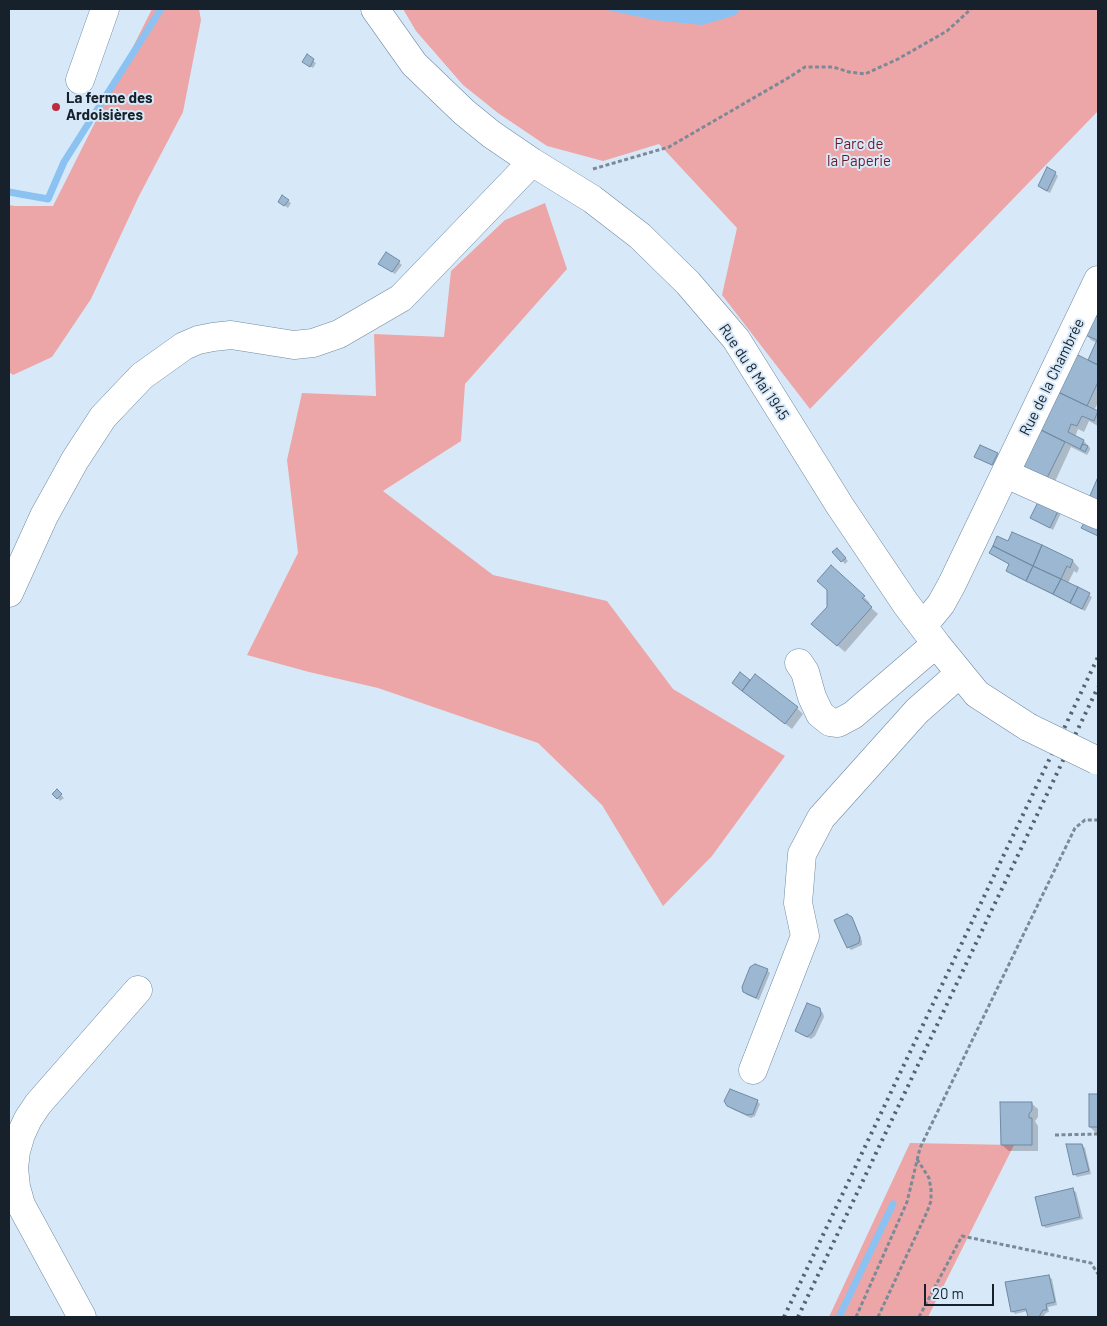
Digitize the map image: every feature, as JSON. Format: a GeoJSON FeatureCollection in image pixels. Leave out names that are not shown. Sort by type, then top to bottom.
{"type":"FeatureCollection","features":[{"type":"Feature","properties":{"kind":"street"},"geometry":{"type":"LineString","coordinates":[[80,80],[105,9]]}},
{"type":"Feature","properties":{"kind":"street","name":"Rue du 8 Mai 1945"},"geometry":{"type":"LineString","coordinates":[[375,9],[414,64],[464,112],[491,134],[532,162],[592,199],[640,236],[688,283],[736,339],[840,506],[906,604],[959,674],[977,694],[1028,727],[1097,760]]}},
{"type":"Feature","properties":{"kind":"street"},"geometry":{"type":"LineString","coordinates":[[9,593],[44,516],[75,460],[103,417],[142,376],[184,346],[198,340],[231,336],[294,345],[313,343],[339,334],[401,298],[532,162]]}},
{"type":"Feature","properties":{"kind":"street","name":"Rue de la Chambrée"},"geometry":{"type":"LineString","coordinates":[[799,663],[805,672],[812,697],[820,714],[824,719],[838,723],[854,715],[924,654],[932,615],[942,604],[1098,280]]}},
{"type":"Feature","properties":{"kind":"street"},"geometry":{"type":"LineString","coordinates":[[1006,474],[1098,515]]}},
{"type":"Feature","properties":{"kind":"street"},"geometry":{"type":"LineString","coordinates":[[753,1070],[805,936],[798,903],[802,854],[821,818],[917,711],[959,674]]}},
{"type":"Feature","properties":{"kind":"street"},"geometry":{"type":"LineString","coordinates":[[82,1317],[20,1205],[14,1168],[16,1151],[24,1126],[38,1104],[138,990]]}},
{"type":"Feature","properties":{"kind":"path"},"geometry":{"type":"LineString","coordinates":[[590,170],[669,147],[804,67],[833,67],[865,74],[898,59],[947,31],[971,9]]}},
{"type":"Feature","properties":{"kind":"path"},"geometry":{"type":"LineString","coordinates":[[856,1317],[907,1202],[920,1148],[1075,828],[1085,820],[1098,820]]}},
{"type":"Feature","properties":{"kind":"path"},"geometry":{"type":"LineString","coordinates":[[1055,1135],[1098,1134]]}},
{"type":"Feature","properties":{"kind":"path"},"geometry":{"type":"LineString","coordinates":[[878,1317],[931,1201],[929,1178],[917,1159]]}},
{"type":"Feature","properties":{"kind":"path"},"geometry":{"type":"LineString","coordinates":[[919,1317],[962,1236],[1091,1263],[1098,1274]]}},
{"type":"Feature","properties":{"kind":"green space"},"geometry":{"type":"Polygon","coordinates":[[[152,9],[199,9],[201,20],[183,112],[139,196],[91,299],[52,357],[13,375],[9,372],[9,205],[53,206],[152,9]]]}},
{"type":"Feature","properties":{"kind":"green space","name":"Parc de la Paperie"},"geometry":{"type":"Polygon","coordinates":[[[403,9],[1098,9],[1098,111],[810,409],[722,295],[737,228],[659,144],[603,161],[547,146],[498,113],[463,85],[416,31],[403,9]]]}},
{"type":"Feature","properties":{"kind":"green space"},"geometry":{"type":"Polygon","coordinates":[[[545,203],[567,269],[465,384],[461,441],[383,491],[493,575],[607,601],[673,689],[785,756],[712,856],[663,906],[602,805],[538,743],[378,688],[247,655],[298,553],[287,460],[302,393],[376,396],[374,334],[444,337],[451,271],[505,220],[545,203]]]}},
{"type":"Feature","properties":{"kind":"green space"},"geometry":{"type":"Polygon","coordinates":[[[910,1143],[1014,1145],[928,1317],[829,1317],[910,1143]]]}},
{"type":"Feature","properties":{"kind":"water"},"geometry":{"type":"Polygon","coordinates":[[[592,9],[740,9],[736,15],[702,25],[654,20],[607,10],[592,9]]]}},
{"type":"Feature","properties":{"kind":"building"},"geometry":{"type":"Polygon","coordinates":[[[307,54],[314,59],[310,67],[302,62],[307,54]]]}},
{"type":"Feature","properties":{"kind":"building"},"geometry":{"type":"Polygon","coordinates":[[[1047,167],[1056,172],[1047,191],[1038,186],[1047,167]]]}},
{"type":"Feature","properties":{"kind":"building"},"geometry":{"type":"Polygon","coordinates":[[[282,195],[289,200],[284,206],[278,202],[282,195]]]}},
{"type":"Feature","properties":{"kind":"building"},"geometry":{"type":"Polygon","coordinates":[[[386,252],[400,261],[392,272],[378,264],[386,252]]]}},
{"type":"Feature","properties":{"kind":"building"},"geometry":{"type":"Polygon","coordinates":[[[1092,315],[1098,317],[1098,365],[1088,360],[1097,340],[1083,334],[1092,315]]]}},
{"type":"Feature","properties":{"kind":"building"},"geometry":{"type":"Polygon","coordinates":[[[1074,353],[1098,365],[1098,382],[1087,406],[1056,391],[1074,353]]]}},
{"type":"Feature","properties":{"kind":"building"},"geometry":{"type":"Polygon","coordinates":[[[1056,391],[1098,411],[1094,421],[1082,416],[1077,426],[1071,424],[1068,432],[1084,440],[1080,449],[1039,429],[1056,391]]]}},
{"type":"Feature","properties":{"kind":"building"},"geometry":{"type":"Polygon","coordinates":[[[1039,429],[1065,442],[1046,480],[1020,468],[1039,429]]]}},
{"type":"Feature","properties":{"kind":"building"},"geometry":{"type":"Polygon","coordinates":[[[1083,444],[1088,446],[1085,452],[1080,449],[1083,444]]]}},
{"type":"Feature","properties":{"kind":"building"},"geometry":{"type":"Polygon","coordinates":[[[980,445],[998,453],[992,465],[974,457],[980,445]]]}},
{"type":"Feature","properties":{"kind":"building"},"geometry":{"type":"Polygon","coordinates":[[[1098,477],[1098,503],[1089,498],[1098,477]]]}},
{"type":"Feature","properties":{"kind":"building"},"geometry":{"type":"Polygon","coordinates":[[[1040,498],[1060,507],[1050,528],[1030,518],[1040,498]]]}},
{"type":"Feature","properties":{"kind":"building"},"geometry":{"type":"Polygon","coordinates":[[[1086,520],[1098,526],[1098,536],[1081,528],[1086,520]]]}},
{"type":"Feature","properties":{"kind":"building"},"geometry":{"type":"Polygon","coordinates":[[[1012,532],[1042,545],[1033,566],[993,546],[997,536],[1008,541],[1012,532]]]}},
{"type":"Feature","properties":{"kind":"building"},"geometry":{"type":"Polygon","coordinates":[[[1042,545],[1073,560],[1070,568],[1067,566],[1061,579],[1033,566],[1042,545]]]}},
{"type":"Feature","properties":{"kind":"building"},"geometry":{"type":"Polygon","coordinates":[[[993,546],[1033,566],[1026,581],[1006,571],[1009,564],[989,553],[993,546]]]}},
{"type":"Feature","properties":{"kind":"building"},"geometry":{"type":"Polygon","coordinates":[[[837,548],[846,558],[841,562],[832,552],[837,548]]]}},
{"type":"Feature","properties":{"kind":"building"},"geometry":{"type":"Polygon","coordinates":[[[831,565],[865,596],[862,598],[872,607],[837,646],[811,624],[827,607],[827,590],[817,581],[831,565]]]}},
{"type":"Feature","properties":{"kind":"building"},"geometry":{"type":"Polygon","coordinates":[[[1033,566],[1061,579],[1053,594],[1026,581],[1033,566]]]}},
{"type":"Feature","properties":{"kind":"building"},"geometry":{"type":"Polygon","coordinates":[[[1061,579],[1078,587],[1070,603],[1053,594],[1061,579]]]}},
{"type":"Feature","properties":{"kind":"building"},"geometry":{"type":"Polygon","coordinates":[[[1078,587],[1090,593],[1082,609],[1070,603],[1078,587]]]}},
{"type":"Feature","properties":{"kind":"building"},"geometry":{"type":"Polygon","coordinates":[[[740,672],[750,680],[742,691],[732,683],[740,672]]]}},
{"type":"Feature","properties":{"kind":"building"},"geometry":{"type":"Polygon","coordinates":[[[755,674],[798,707],[785,724],[742,691],[755,674]]]}},
{"type":"Feature","properties":{"kind":"building"},"geometry":{"type":"Polygon","coordinates":[[[57,789],[62,794],[57,799],[52,794],[57,789]]]}},
{"type":"Feature","properties":{"kind":"building"},"geometry":{"type":"Polygon","coordinates":[[[847,914],[852,917],[860,937],[859,943],[847,948],[834,920],[847,914]]]}},
{"type":"Feature","properties":{"kind":"building"},"geometry":{"type":"Polygon","coordinates":[[[755,964],[768,969],[756,998],[743,992],[742,987],[750,967],[755,964]]]}},
{"type":"Feature","properties":{"kind":"building"},"geometry":{"type":"Polygon","coordinates":[[[807,1003],[820,1008],[821,1014],[812,1033],[807,1037],[795,1031],[807,1003]]]}},
{"type":"Feature","properties":{"kind":"building"},"geometry":{"type":"Polygon","coordinates":[[[730,1089],[758,1100],[753,1114],[747,1115],[727,1106],[724,1101],[730,1089]]]}},
{"type":"Feature","properties":{"kind":"building"},"geometry":{"type":"Polygon","coordinates":[[[1089,1094],[1098,1094],[1098,1127],[1089,1127],[1089,1094]]]}},
{"type":"Feature","properties":{"kind":"building"},"geometry":{"type":"Polygon","coordinates":[[[1000,1102],[1032,1102],[1029,1118],[1032,1118],[1032,1145],[1001,1145],[1000,1102]]]}},
{"type":"Feature","properties":{"kind":"building"},"geometry":{"type":"Polygon","coordinates":[[[1066,1144],[1082,1144],[1089,1171],[1073,1175],[1066,1144]]]}},
{"type":"Feature","properties":{"kind":"building"},"geometry":{"type":"Polygon","coordinates":[[[1073,1188],[1080,1217],[1042,1226],[1035,1197],[1073,1188]]]}},
{"type":"Feature","properties":{"kind":"building"},"geometry":{"type":"Polygon","coordinates":[[[1049,1275],[1055,1302],[1046,1304],[1047,1310],[1043,1310],[1039,1317],[1028,1317],[1026,1309],[1011,1312],[1005,1282],[1049,1275]]]}},
{"type":"Feature","properties":{"kind":"waterway"},"geometry":{"type":"LineString","coordinates":[[9,192],[48,199],[64,162],[161,9]]}},
{"type":"Feature","properties":{"kind":"waterway"},"geometry":{"type":"LineString","coordinates":[[839,1317],[893,1204]]}},
{"type":"Feature","properties":{"kind":"railway"},"geometry":{"type":"LineString","coordinates":[[784,1317],[1098,657]]}},
{"type":"Feature","properties":{"kind":"railway"},"geometry":{"type":"LineString","coordinates":[[798,1317],[1098,687]]}},
{"type":"Feature","properties":{"kind":"place","name":"La ferme des Ardoisières"},"geometry":{"type":"Point","coordinates":[56,107]}}]}
